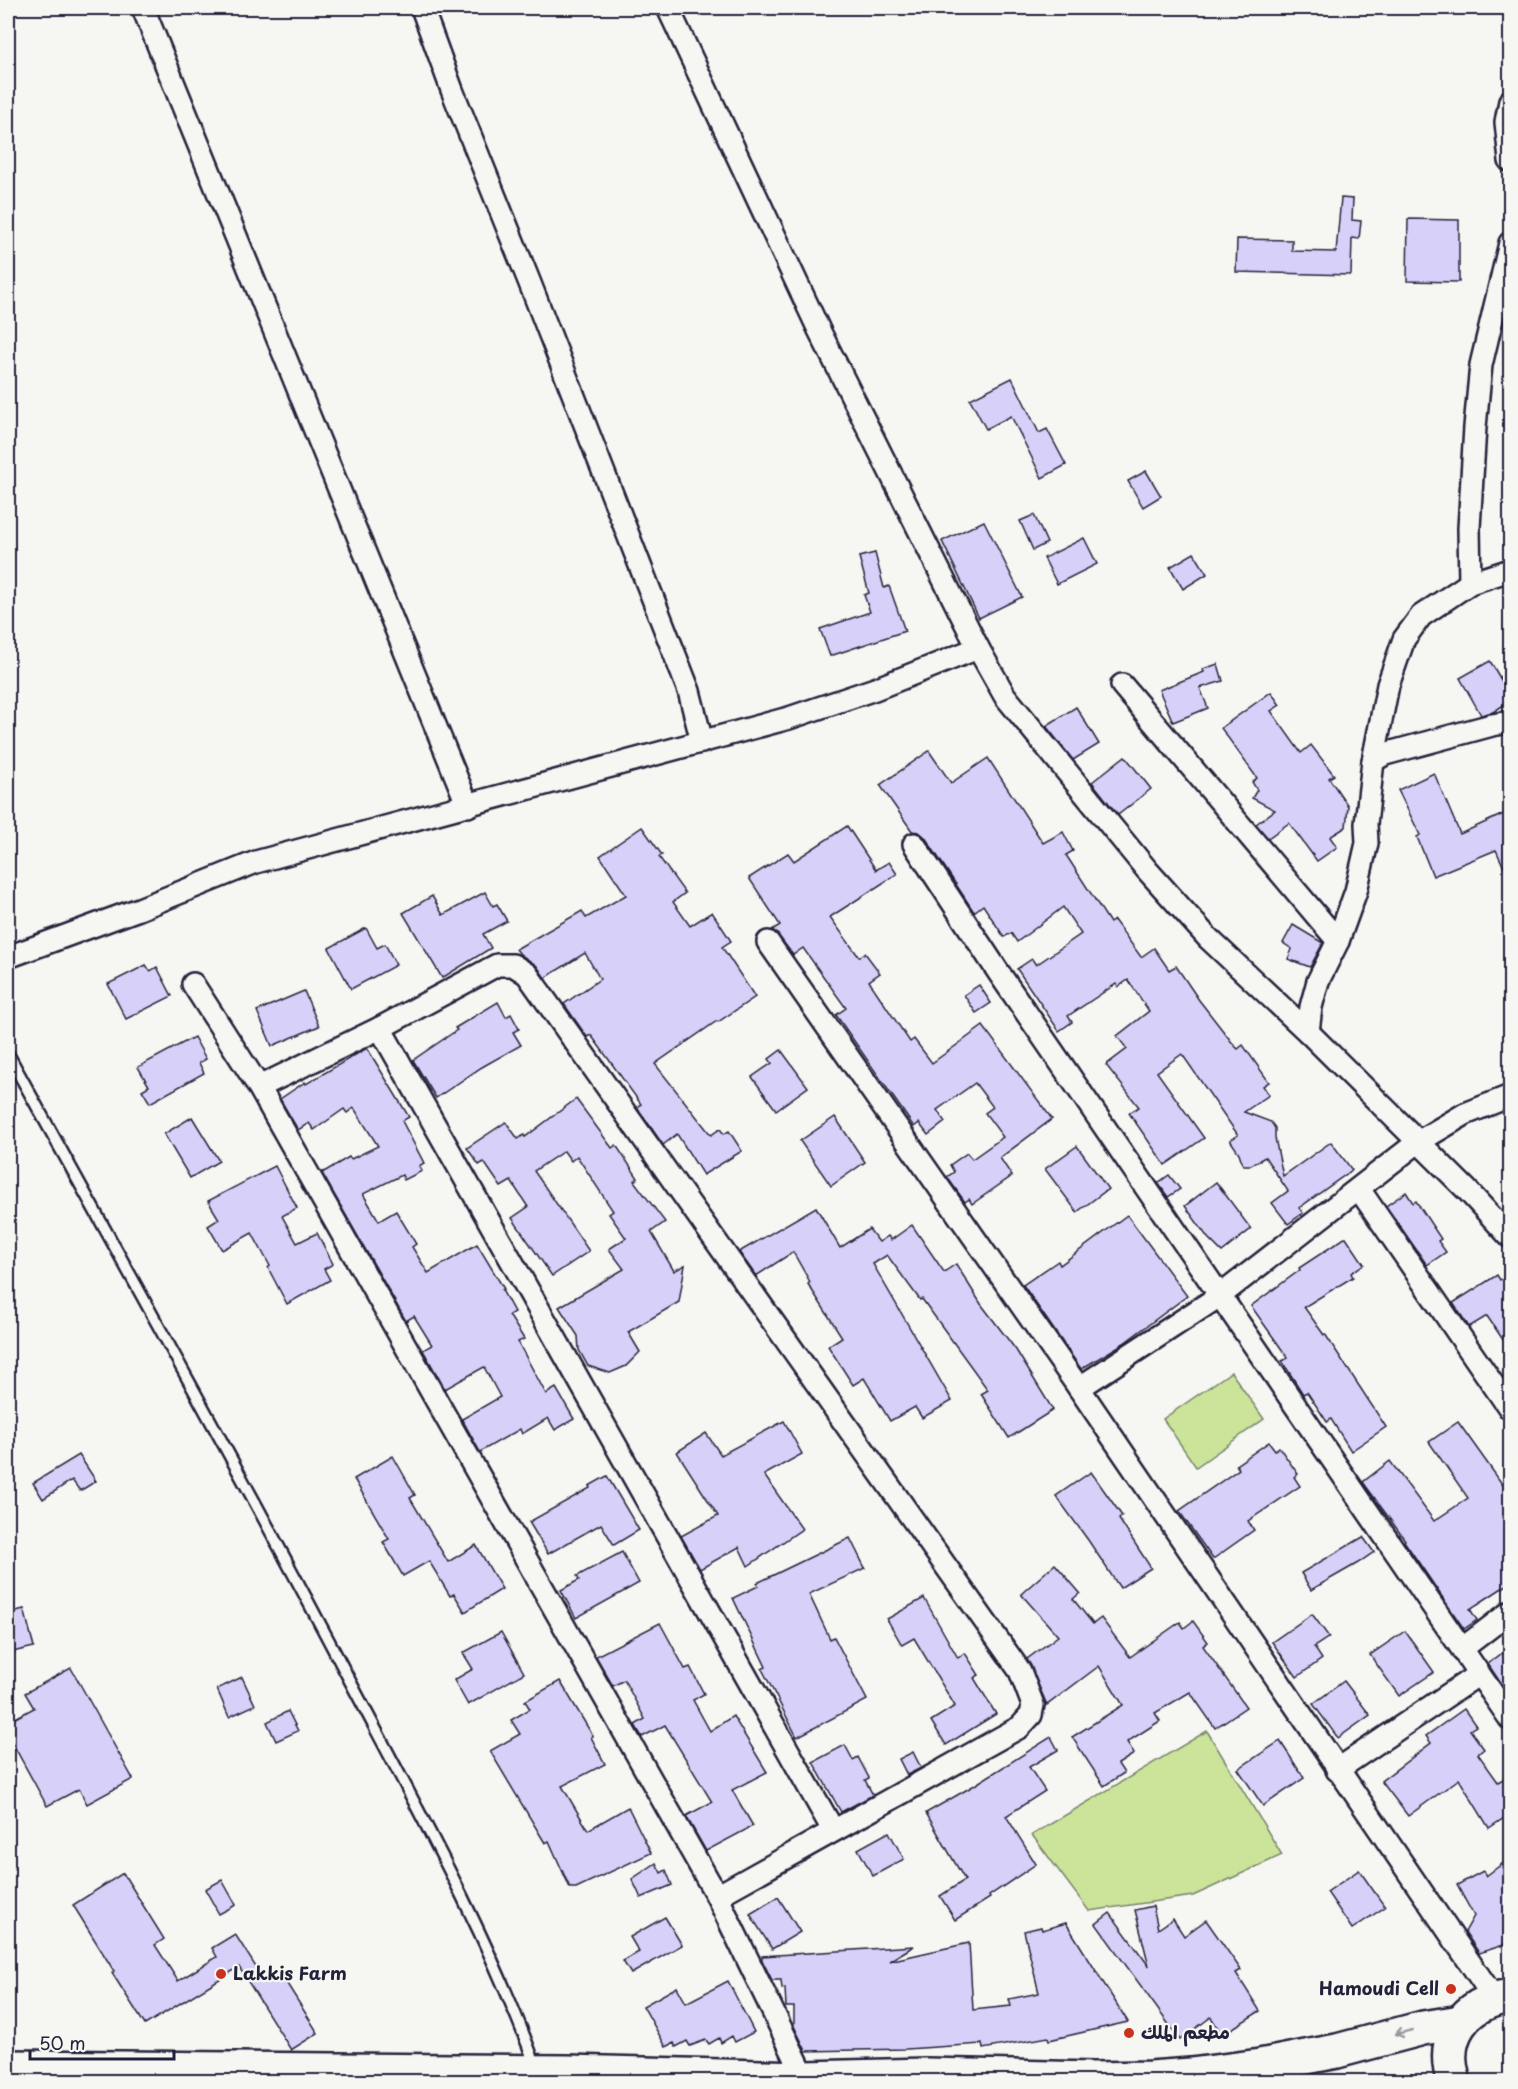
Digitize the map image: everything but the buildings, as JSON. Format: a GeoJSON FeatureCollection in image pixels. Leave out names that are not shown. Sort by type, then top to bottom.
{"type":"FeatureCollection","features":[{"type":"Feature","properties":{"kind":"highway"},"geometry":{"type":"LineString","coordinates":[[1454,2082],[1449,2056],[1451,2044],[1461,2022],[1481,2004],[1502,1997]]}},
{"type":"Feature","properties":{"kind":"highway"},"geometry":{"type":"LineString","coordinates":[[8,2067],[805,2078],[1093,2079],[1191,2075],[1260,2066],[1337,2050],[1423,2028],[1461,2022]]}},
{"type":"Feature","properties":{"kind":"street"},"geometry":{"type":"LineString","coordinates":[[143,8],[468,806]]}},
{"type":"Feature","properties":{"kind":"street"},"geometry":{"type":"LineString","coordinates":[[422,8],[452,90],[689,691],[702,742]]}},
{"type":"Feature","properties":{"kind":"street"},"geometry":{"type":"LineString","coordinates":[[668,8],[819,330],[978,648],[1005,696],[1147,870],[1208,938],[1308,1032],[1510,1237]]}},
{"type":"Feature","properties":{"kind":"street"},"geometry":{"type":"LineString","coordinates":[[1510,100],[1506,122],[1510,162]]}},
{"type":"Feature","properties":{"kind":"street"},"geometry":{"type":"LineString","coordinates":[[1470,583],[1469,528],[1481,365],[1510,243]]}},
{"type":"Feature","properties":{"kind":"street"},"geometry":{"type":"LineString","coordinates":[[1308,1032],[1311,1007],[1318,981],[1338,941],[1356,891],[1367,843],[1366,824],[1373,760],[1388,685],[1404,639],[1421,616],[1470,583],[1510,570]]}},
{"type":"Feature","properties":{"kind":"street"},"geometry":{"type":"LineString","coordinates":[[8,957],[139,909],[256,862],[811,711],[875,689],[978,648]]}},
{"type":"Feature","properties":{"kind":"street"},"geometry":{"type":"LineString","coordinates":[[1122,685],[1338,941]]}},
{"type":"Feature","properties":{"kind":"street"},"geometry":{"type":"LineString","coordinates":[[1373,760],[1395,751],[1510,722]]}},
{"type":"Feature","properties":{"kind":"street"},"geometry":{"type":"LineString","coordinates":[[914,844],[1510,1719]]}},
{"type":"Feature","properties":{"kind":"street"},"geometry":{"type":"LineString","coordinates":[[768,942],[1079,1388],[1337,1770],[1502,1997]]}},
{"type":"Feature","properties":{"kind":"street"},"geometry":{"type":"LineString","coordinates":[[259,1087],[381,1028],[497,965],[513,965],[527,974],[1020,1671],[1033,1705],[1031,1715],[1020,1727],[717,1896]]}},
{"type":"Feature","properties":{"kind":"street"},"geometry":{"type":"LineString","coordinates":[[193,984],[259,1087],[717,1896],[805,2078]]}},
{"type":"Feature","properties":{"kind":"street"},"geometry":{"type":"LineString","coordinates":[[381,1028],[833,1830]]}},
{"type":"Feature","properties":{"kind":"street"},"geometry":{"type":"LineString","coordinates":[[1079,1388],[1221,1295],[1418,1142],[1465,1114],[1510,1096]]}},
{"type":"Feature","properties":{"kind":"street"},"geometry":{"type":"LineString","coordinates":[[1359,1189],[1510,1409]]}},
{"type":"Feature","properties":{"kind":"street"},"geometry":{"type":"LineString","coordinates":[[1463,1648],[1510,1612]]}},
{"type":"Feature","properties":{"kind":"street"},"geometry":{"type":"LineString","coordinates":[[1337,1770],[1479,1674]]}},
{"type":"Feature","properties":{"kind":"lane"},"geometry":{"type":"LineString","coordinates":[[8,1054],[261,1512],[375,1728],[472,1917],[513,2005],[538,2073]]}},
{"type":"Feature","properties":{"kind":"green space"},"geometry":{"type":"Polygon","coordinates":[[[1231,1372],[1264,1419],[1196,1467],[1163,1419],[1231,1372]]]}},
{"type":"Feature","properties":{"kind":"green space"},"geometry":{"type":"Polygon","coordinates":[[[1207,1731],[1282,1855],[1193,1896],[1089,1911],[1032,1835],[1207,1731]]]}},
{"type":"Feature","properties":{"kind":"place","name":"Lakkis Farm"},"geometry":{"type":"Point","coordinates":[221,1974]}},
{"type":"Feature","properties":{"kind":"place","name":"Hamoudi Cell"},"geometry":{"type":"Point","coordinates":[1451,1989]}},
{"type":"Feature","properties":{"kind":"place","name":"مطعم الملك"},"geometry":{"type":"Point","coordinates":[1129,2033]}}]}
